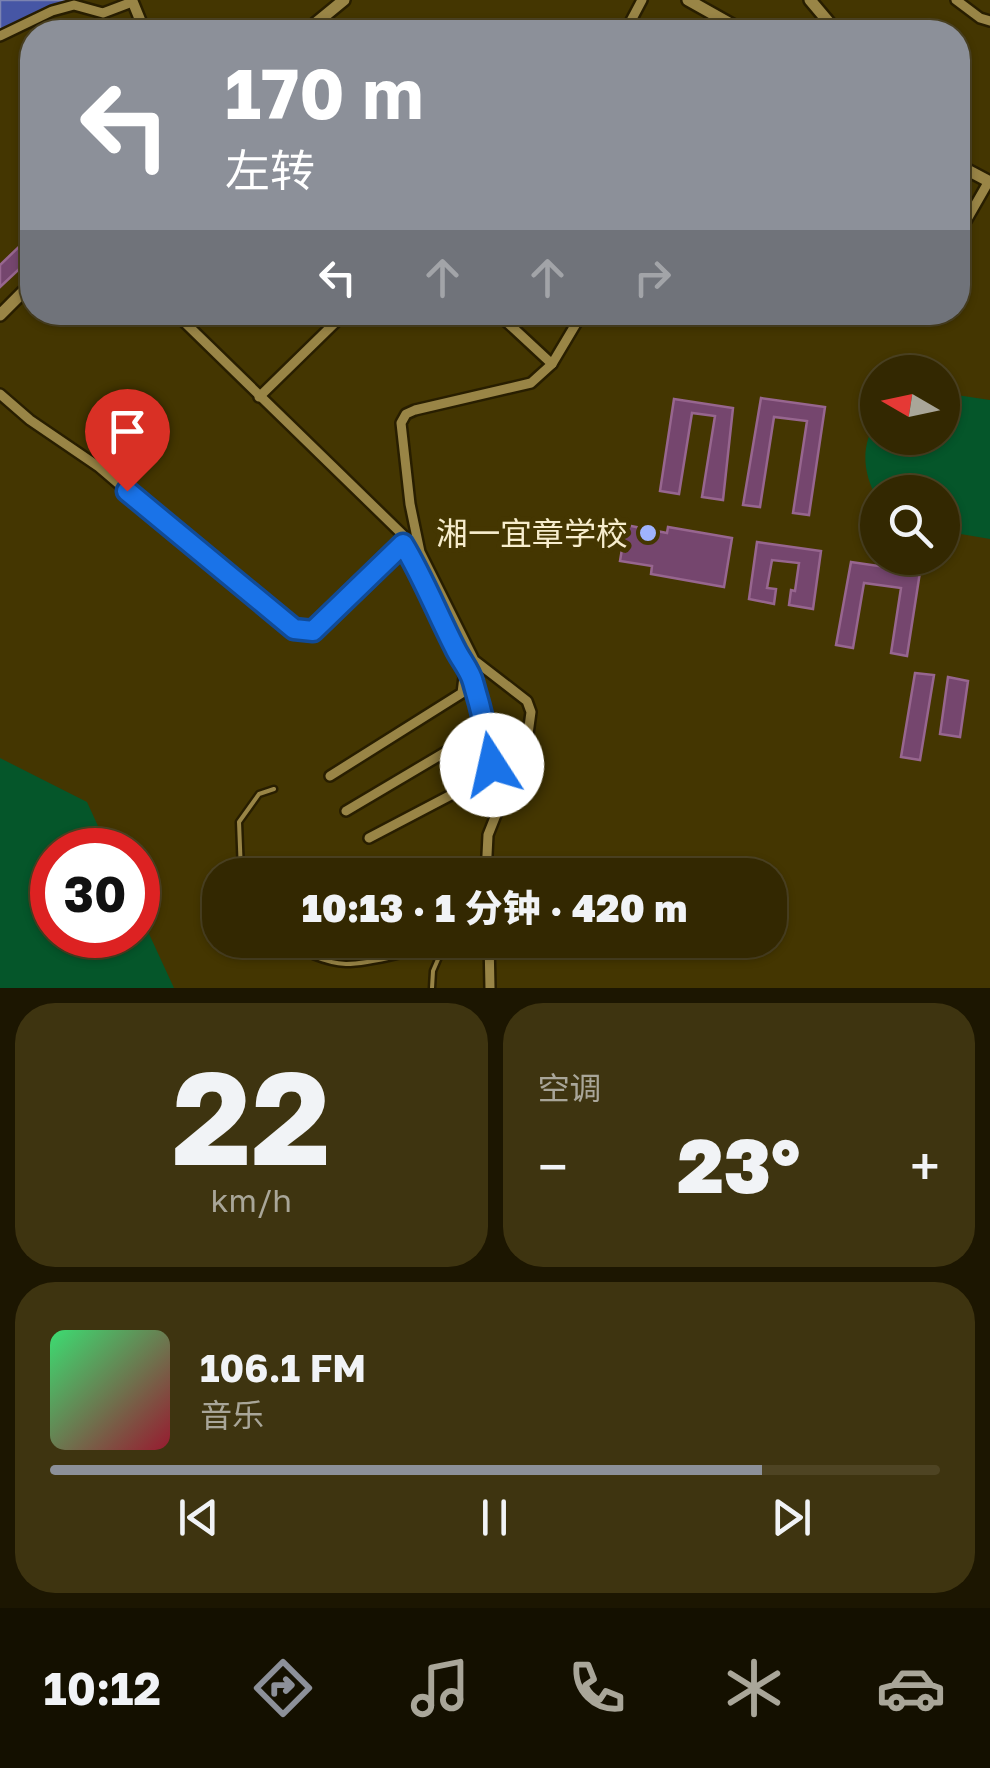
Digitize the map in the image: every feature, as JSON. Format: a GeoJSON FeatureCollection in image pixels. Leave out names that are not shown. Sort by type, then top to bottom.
{"type":"FeatureCollection","features":[{"type":"Feature","properties":{"kind":"main road"},"geometry":{"type":"LineString","coordinates":[[320,20],[344,0]]}},
{"type":"Feature","properties":{"kind":"main road"},"geometry":{"type":"LineString","coordinates":[[688,0],[723,20]]}},
{"type":"Feature","properties":{"kind":"main road"},"geometry":{"type":"LineString","coordinates":[[810,0],[827,20]]}},
{"type":"Feature","properties":{"kind":"main road"},"geometry":{"type":"LineString","coordinates":[[0,315],[20,295]]}},
{"type":"Feature","properties":{"kind":"street"},"geometry":{"type":"LineString","coordinates":[[956,0],[990,21]]}},
{"type":"Feature","properties":{"kind":"street"},"geometry":{"type":"LineString","coordinates":[[33,20],[74,5],[103,13],[132,1]]}},
{"type":"Feature","properties":{"kind":"street"},"geometry":{"type":"LineString","coordinates":[[970,215],[990,182]]}},
{"type":"Feature","properties":{"kind":"street"},"geometry":{"type":"LineString","coordinates":[[0,394],[98,467],[294,629],[313,631],[403,544],[404,536],[187,325]]}},
{"type":"Feature","properties":{"kind":"street"},"geometry":{"type":"LineString","coordinates":[[259,397],[333,325]]}},
{"type":"Feature","properties":{"kind":"street"},"geometry":{"type":"LineString","coordinates":[[510,325],[552,364]]}},
{"type":"Feature","properties":{"kind":"street"},"geometry":{"type":"LineString","coordinates":[[487,858],[488,835],[528,734],[531,712],[527,701],[474,660],[420,552],[401,423],[414,410],[530,383],[552,364],[575,325]]}},
{"type":"Feature","properties":{"kind":"street"},"geometry":{"type":"LineString","coordinates":[[403,544],[473,680],[499,804]]}},
{"type":"Feature","properties":{"kind":"street"},"geometry":{"type":"LineString","coordinates":[[330,776],[462,693],[461,659]]}},
{"type":"Feature","properties":{"kind":"street"},"geometry":{"type":"LineString","coordinates":[[346,811],[486,728]]}},
{"type":"Feature","properties":{"kind":"street"},"geometry":{"type":"LineString","coordinates":[[369,838],[491,774]]}},
{"type":"Feature","properties":{"kind":"street"},"geometry":{"type":"LineString","coordinates":[[489,958],[490,988]]}},
{"type":"Feature","properties":{"kind":"lane"},"geometry":{"type":"LineString","coordinates":[[240,858],[239,822],[259,794],[274,789]]}},
{"type":"Feature","properties":{"kind":"lane"},"geometry":{"type":"LineString","coordinates":[[318,958],[345,964],[371,958]]}},
{"type":"Feature","properties":{"kind":"lane"},"geometry":{"type":"LineString","coordinates":[[432,988],[438,958]]}},
{"type":"Feature","properties":{"kind":"green space"},"geometry":{"type":"Polygon","coordinates":[[[960,396],[990,400],[990,539],[960,534],[960,475],[868,475],[866,455],[960,455],[960,396]]]}},
{"type":"Feature","properties":{"kind":"green space"},"geometry":{"type":"Polygon","coordinates":[[[0,758],[87,802],[99,828],[30,828],[30,958],[160,958],[174,988],[0,988],[0,758]]]}},
{"type":"Feature","properties":{"kind":"water"},"geometry":{"type":"Polygon","coordinates":[[[0,0],[76,0],[20,20],[0,33],[0,0]]]}},
{"type":"Feature","properties":{"kind":"building"},"geometry":{"type":"Polygon","coordinates":[[[20,246],[20,268],[0,287],[0,265],[20,246]]]}},
{"type":"Feature","properties":{"kind":"building"},"geometry":{"type":"Polygon","coordinates":[[[761,398],[825,407],[809,515],[793,513],[807,421],[774,417],[760,507],[743,505],[761,398]]]}},
{"type":"Feature","properties":{"kind":"building"},"geometry":{"type":"Polygon","coordinates":[[[674,399],[733,408],[723,500],[702,497],[715,416],[692,413],[679,494],[660,491],[674,399]]]}},
{"type":"Feature","properties":{"kind":"building"},"geometry":{"type":"Polygon","coordinates":[[[626,525],[667,533],[668,527],[732,538],[724,587],[651,574],[652,566],[620,561],[626,525]]]}},
{"type":"Feature","properties":{"kind":"building"},"geometry":{"type":"Polygon","coordinates":[[[757,542],[821,551],[813,609],[789,605],[799,563],[772,560],[767,588],[776,589],[774,604],[749,599],[757,542]]]}},
{"type":"Feature","properties":{"kind":"building"},"geometry":{"type":"Polygon","coordinates":[[[851,562],[860,563],[860,575],[920,575],[907,656],[891,653],[901,588],[864,583],[853,648],[836,645],[851,562]]]}},
{"type":"Feature","properties":{"kind":"building"},"geometry":{"type":"Polygon","coordinates":[[[915,673],[934,675],[920,760],[901,757],[915,673]]]}},
{"type":"Feature","properties":{"kind":"building"},"geometry":{"type":"Polygon","coordinates":[[[948,677],[968,681],[960,737],[940,734],[948,677]]]}},
{"type":"Feature","properties":{"kind":"place","name":"湘一宜章学校"},"geometry":{"type":"Point","coordinates":[648,533]}},
{"type":"Feature","properties":{"kind":"route"},"geometry":{"type":"LineString","coordinates":[[127,491],[294,629],[313,631],[403,544],[473,680],[492,765]]}}]}
